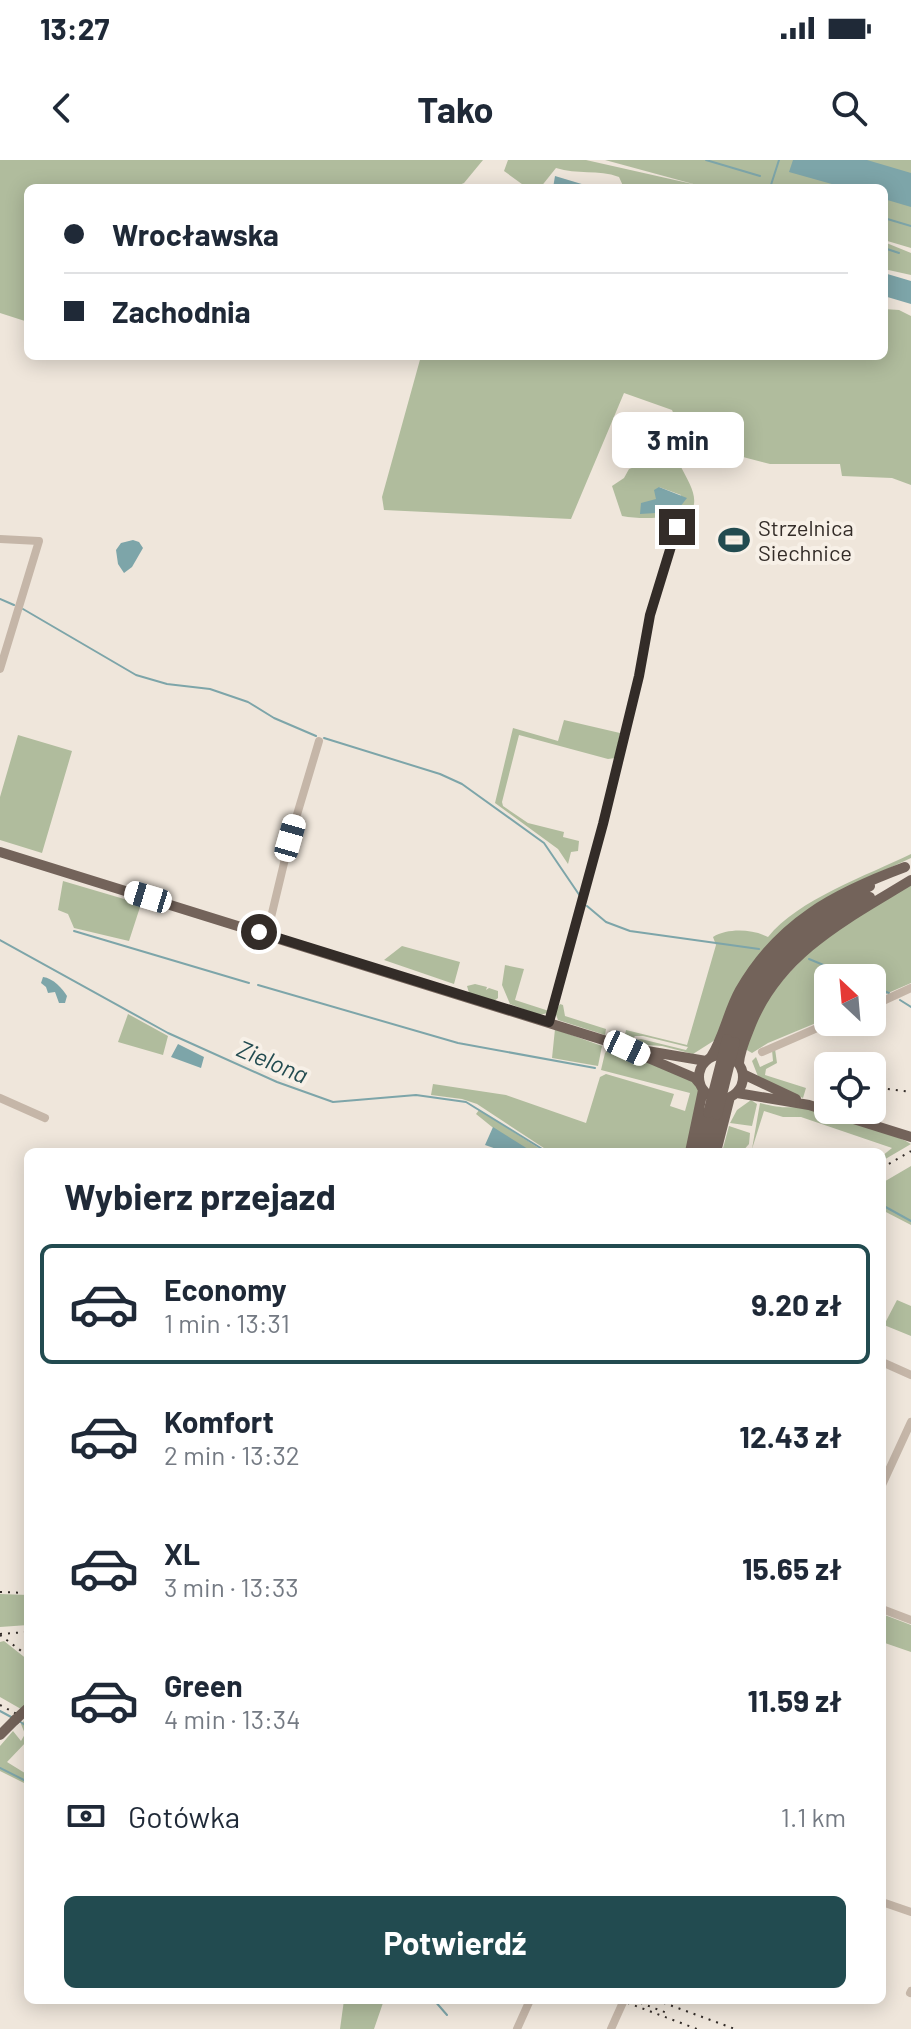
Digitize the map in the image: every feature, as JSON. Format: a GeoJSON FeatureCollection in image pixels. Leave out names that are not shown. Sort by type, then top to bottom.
{"type":"FeatureCollection","features":[{"type":"Feature","properties":{"kind":"main road"},"geometry":{"type":"LineString","coordinates":[[0,852],[613,1043],[695,1078],[715,1098],[733,1095],[809,1105],[911,1137]]}},
{"type":"Feature","properties":{"kind":"main road"},"geometry":{"type":"LineString","coordinates":[[700,1148],[731,1040],[754,999],[791,950],[834,917],[910,872]]}},
{"type":"Feature","properties":{"kind":"main road"},"geometry":{"type":"LineString","coordinates":[[691,1148],[701,1109],[701,1068],[740,990],[773,945],[797,923],[850,888],[910,872]]}},
{"type":"Feature","properties":{"kind":"main road"},"geometry":{"type":"LineString","coordinates":[[717,1148],[733,1095],[741,1087],[741,1068],[756,1012],[774,984],[791,963],[823,934],[910,872]]}},
{"type":"Feature","properties":{"kind":"main road"},"geometry":{"type":"LineString","coordinates":[[627,1048],[708,1059],[726,1055],[741,1068],[809,1105]]}},
{"type":"Feature","properties":{"kind":"main road"},"geometry":{"type":"LineString","coordinates":[[708,1148],[712,1114]]}},
{"type":"Feature","properties":{"kind":"main road"},"geometry":{"type":"LineString","coordinates":[[0,1735],[24,1712]]}},
{"type":"Feature","properties":{"kind":"street"},"geometry":{"type":"LineString","coordinates":[[549,1022],[594,859],[639,676],[650,615],[677,527]]}},
{"type":"Feature","properties":{"kind":"street"},"geometry":{"type":"LineString","coordinates":[[0,539],[39,541],[0,669]]}},
{"type":"Feature","properties":{"kind":"street"},"geometry":{"type":"LineString","coordinates":[[267,934],[290,838],[319,741]]}},
{"type":"Feature","properties":{"kind":"street"},"geometry":{"type":"LineString","coordinates":[[886,1000],[911,988]]}},
{"type":"Feature","properties":{"kind":"street"},"geometry":{"type":"LineString","coordinates":[[762,1052],[814,1029]]}},
{"type":"Feature","properties":{"kind":"street"},"geometry":{"type":"LineString","coordinates":[[0,1098],[45,1118]]}},
{"type":"Feature","properties":{"kind":"street"},"geometry":{"type":"LineString","coordinates":[[886,1364],[911,1375]]}},
{"type":"Feature","properties":{"kind":"street"},"geometry":{"type":"LineString","coordinates":[[886,1476],[911,1422]]}},
{"type":"Feature","properties":{"kind":"street"},"geometry":{"type":"LineString","coordinates":[[900,1446],[911,1450]]}},
{"type":"Feature","properties":{"kind":"street"},"geometry":{"type":"LineString","coordinates":[[886,1611],[911,1620]]}},
{"type":"Feature","properties":{"kind":"street"},"geometry":{"type":"LineString","coordinates":[[886,1903],[911,1912]]}},
{"type":"Feature","properties":{"kind":"street"},"geometry":{"type":"LineString","coordinates":[[517,2029],[528,2004]]}},
{"type":"Feature","properties":{"kind":"street"},"geometry":{"type":"LineString","coordinates":[[611,2029],[622,2004]]}},
{"type":"Feature","properties":{"kind":"green space"},"geometry":{"type":"Polygon","coordinates":[[[0,160],[483,160],[462,184],[24,184],[24,321],[0,313],[0,160]]]}},
{"type":"Feature","properties":{"kind":"green space"},"geometry":{"type":"Polygon","coordinates":[[[508,160],[586,160],[693,184],[622,184],[619,177],[611,175],[556,168],[543,184],[522,184],[504,171],[508,160]]]}},
{"type":"Feature","properties":{"kind":"green space"},"geometry":{"type":"Polygon","coordinates":[[[605,160],[911,160],[911,248],[888,241],[888,184],[693,184],[605,160]]]}},
{"type":"Feature","properties":{"kind":"green space"},"geometry":{"type":"Polygon","coordinates":[[[888,244],[911,253],[911,275],[888,270],[888,244]]]}},
{"type":"Feature","properties":{"kind":"green space"},"geometry":{"type":"Polygon","coordinates":[[[888,309],[911,316],[911,485],[892,478],[842,476],[840,464],[770,464],[686,442],[672,410],[624,393],[571,519],[384,510],[382,497],[420,360],[888,360],[888,309]]]}},
{"type":"Feature","properties":{"kind":"green space"},"geometry":{"type":"Polygon","coordinates":[[[643,464],[681,467],[693,494],[692,511],[657,518],[622,516],[612,486],[624,478],[629,469],[643,464]],[[659,487],[657,499],[673,510],[681,495],[659,487]]]}},
{"type":"Feature","properties":{"kind":"green space"},"geometry":{"type":"Polygon","coordinates":[[[564,720],[620,733],[615,758],[608,759],[519,735],[502,802],[503,806],[528,823],[564,832],[563,837],[579,841],[578,851],[571,852],[568,864],[558,849],[495,803],[513,728],[558,741],[564,720]]]}},
{"type":"Feature","properties":{"kind":"green space"},"geometry":{"type":"Polygon","coordinates":[[[18,735],[72,751],[42,853],[0,840],[0,797],[18,735]]]}},
{"type":"Feature","properties":{"kind":"green space"},"geometry":{"type":"Polygon","coordinates":[[[911,854],[911,858],[870,877],[715,1040],[693,1054],[662,1046],[633,1044],[641,1039],[686,1050],[688,1047],[643,1036],[635,1036],[629,1043],[608,1036],[610,1031],[625,1035],[626,1030],[687,1045],[716,945],[713,937],[740,931],[768,937],[797,911],[815,900],[911,854]]]}},
{"type":"Feature","properties":{"kind":"green space"},"geometry":{"type":"Polygon","coordinates":[[[63,881],[141,904],[129,941],[74,928],[68,914],[58,910],[63,881]]]}},
{"type":"Feature","properties":{"kind":"green space"},"geometry":{"type":"Polygon","coordinates":[[[911,883],[911,983],[886,994],[886,964],[814,964],[814,1024],[752,1053],[745,1049],[768,996],[820,940],[911,883]]]}},
{"type":"Feature","properties":{"kind":"green space"},"geometry":{"type":"Polygon","coordinates":[[[402,946],[460,962],[454,984],[384,960],[402,946]]]}},
{"type":"Feature","properties":{"kind":"green space"},"geometry":{"type":"Polygon","coordinates":[[[505,965],[524,969],[515,1000],[548,1013],[539,1015],[510,1004],[502,985],[505,965]]]}},
{"type":"Feature","properties":{"kind":"green space"},"geometry":{"type":"Polygon","coordinates":[[[467,986],[487,987],[486,990],[498,991],[498,998],[494,1001],[469,993],[467,986]]]}},
{"type":"Feature","properties":{"kind":"green space"},"geometry":{"type":"Polygon","coordinates":[[[560,1004],[565,1016],[606,1029],[605,1035],[558,1020],[555,1012],[560,1004]]]}},
{"type":"Feature","properties":{"kind":"green space"},"geometry":{"type":"Polygon","coordinates":[[[128,1014],[168,1036],[163,1055],[118,1042],[128,1014]]]}},
{"type":"Feature","properties":{"kind":"green space"},"geometry":{"type":"Polygon","coordinates":[[[555,1029],[602,1046],[598,1066],[552,1058],[555,1029]]]}},
{"type":"Feature","properties":{"kind":"green space"},"geometry":{"type":"Polygon","coordinates":[[[610,1048],[693,1080],[699,1090],[688,1148],[544,1148],[477,1104],[431,1095],[433,1084],[506,1095],[586,1123],[600,1077],[606,1074],[674,1094],[670,1106],[685,1111],[690,1093],[601,1070],[605,1053],[610,1048]]]}},
{"type":"Feature","properties":{"kind":"green space"},"geometry":{"type":"Polygon","coordinates":[[[775,1049],[777,1063],[766,1069],[765,1075],[806,1088],[803,1098],[759,1079],[752,1061],[756,1057],[760,1067],[773,1061],[772,1050],[775,1049]]]}},
{"type":"Feature","properties":{"kind":"green space"},"geometry":{"type":"Polygon","coordinates":[[[751,1100],[757,1104],[752,1126],[730,1123],[737,1110],[751,1100]]]}},
{"type":"Feature","properties":{"kind":"green space"},"geometry":{"type":"Polygon","coordinates":[[[760,1103],[814,1110],[814,1121],[764,1111],[752,1148],[760,1103]]]}},
{"type":"Feature","properties":{"kind":"green space"},"geometry":{"type":"Polygon","coordinates":[[[479,1110],[539,1148],[526,1148],[508,1139],[476,1114],[479,1110]]]}},
{"type":"Feature","properties":{"kind":"green space"},"geometry":{"type":"Polygon","coordinates":[[[822,1124],[861,1124],[911,1144],[886,1159],[886,1153],[892,1148],[822,1124]]]}},
{"type":"Feature","properties":{"kind":"green space"},"geometry":{"type":"Polygon","coordinates":[[[729,1126],[750,1133],[746,1148],[723,1148],[729,1126]]]}},
{"type":"Feature","properties":{"kind":"green space"},"geometry":{"type":"Polygon","coordinates":[[[911,1166],[911,1225],[886,1212],[886,1181],[911,1166]]]}},
{"type":"Feature","properties":{"kind":"green space"},"geometry":{"type":"Polygon","coordinates":[[[897,1300],[911,1306],[911,1336],[886,1326],[897,1300]]]}},
{"type":"Feature","properties":{"kind":"green space"},"geometry":{"type":"Polygon","coordinates":[[[0,1594],[24,1595],[24,1625],[0,1627],[0,1594]]]}},
{"type":"Feature","properties":{"kind":"green space"},"geometry":{"type":"Polygon","coordinates":[[[886,1616],[911,1625],[911,1652],[886,1643],[886,1616]]]}},
{"type":"Feature","properties":{"kind":"green space"},"geometry":{"type":"Polygon","coordinates":[[[4,1641],[24,1657],[24,1706],[21,1709],[0,1697],[0,1642],[4,1641]]]}},
{"type":"Feature","properties":{"kind":"green space"},"geometry":{"type":"Polygon","coordinates":[[[13,1731],[21,1741],[24,1736],[24,1744],[7,1762],[24,1773],[24,1783],[0,1771],[0,1746],[13,1731]]]}},
{"type":"Feature","properties":{"kind":"green space"},"geometry":{"type":"Polygon","coordinates":[[[343,2004],[383,2004],[374,2029],[340,2029],[343,2004]]]}},
{"type":"Feature","properties":{"kind":"water"},"geometry":{"type":"Polygon","coordinates":[[[793,160],[867,160],[911,173],[911,207],[888,200],[888,184],[832,184],[789,172],[793,160]]]}},
{"type":"Feature","properties":{"kind":"water"},"geometry":{"type":"Polygon","coordinates":[[[555,176],[582,184],[554,184],[555,176]]]}},
{"type":"Feature","properties":{"kind":"water"},"geometry":{"type":"Polygon","coordinates":[[[888,274],[911,281],[911,304],[888,297],[888,274]]]}},
{"type":"Feature","properties":{"kind":"water"},"geometry":{"type":"Polygon","coordinates":[[[659,487],[687,498],[676,512],[667,506],[656,513],[640,514],[641,503],[656,499],[654,490],[659,487]]]}},
{"type":"Feature","properties":{"kind":"water"},"geometry":{"type":"Polygon","coordinates":[[[133,540],[143,548],[132,567],[124,573],[118,564],[116,550],[121,543],[133,540]]]}},
{"type":"Feature","properties":{"kind":"water"},"geometry":{"type":"Polygon","coordinates":[[[43,977],[63,990],[67,996],[65,1003],[59,1003],[55,992],[48,993],[41,983],[43,977]]]}},
{"type":"Feature","properties":{"kind":"water"},"geometry":{"type":"Polygon","coordinates":[[[178,1044],[204,1057],[201,1068],[171,1057],[178,1044]]]}},
{"type":"Feature","properties":{"kind":"water"},"geometry":{"type":"Polygon","coordinates":[[[493,1127],[526,1148],[494,1148],[485,1145],[493,1127]]]}},
{"type":"Feature","properties":{"kind":"waterway"},"geometry":{"type":"LineString","coordinates":[[706,160],[760,176]]}},
{"type":"Feature","properties":{"kind":"waterway"},"geometry":{"type":"LineString","coordinates":[[771,184],[779,160]]}},
{"type":"Feature","properties":{"kind":"waterway"},"geometry":{"type":"LineString","coordinates":[[888,219],[911,226]]}},
{"type":"Feature","properties":{"kind":"waterway"},"geometry":{"type":"LineString","coordinates":[[888,249],[899,253]]}},
{"type":"Feature","properties":{"kind":"waterway"},"geometry":{"type":"LineString","coordinates":[[0,599],[14,605]]}},
{"type":"Feature","properties":{"kind":"waterway"},"geometry":{"type":"LineString","coordinates":[[23,609],[136,675],[167,684],[210,689],[248,702],[274,718],[316,736]]}},
{"type":"Feature","properties":{"kind":"waterway"},"geometry":{"type":"LineString","coordinates":[[324,738],[440,774],[462,784],[544,843],[580,896]]}},
{"type":"Feature","properties":{"kind":"waterway"},"geometry":{"type":"LineString","coordinates":[[587,906],[606,922],[630,931],[759,949]]}},
{"type":"Feature","properties":{"kind":"waterway"},"geometry":{"type":"LineString","coordinates":[[74,931],[249,983]]}},
{"type":"Feature","properties":{"kind":"waterway","name":"Zielona"},"geometry":{"type":"LineString","coordinates":[[0,940],[168,1033],[277,1082],[333,1102],[416,1095],[466,1102],[541,1148]]}},
{"type":"Feature","properties":{"kind":"waterway"},"geometry":{"type":"LineString","coordinates":[[809,959],[821,964]]}},
{"type":"Feature","properties":{"kind":"waterway"},"geometry":{"type":"LineString","coordinates":[[258,985],[458,1043],[595,1068]]}},
{"type":"Feature","properties":{"kind":"waterway"},"geometry":{"type":"LineString","coordinates":[[900,1000],[911,1007]]}},
{"type":"Feature","properties":{"kind":"waterway","name":"Zielona"},"geometry":{"type":"LineString","coordinates":[[886,1207],[911,1221]]}},
{"type":"Feature","properties":{"kind":"waterway"},"geometry":{"type":"LineString","coordinates":[[0,1711],[13,1718]]}},
{"type":"Feature","properties":{"kind":"waterway"},"geometry":{"type":"LineString","coordinates":[[19,1721],[24,1724]]}},
{"type":"Feature","properties":{"kind":"waterway"},"geometry":{"type":"LineString","coordinates":[[0,1768],[24,1780]]}},
{"type":"Feature","properties":{"kind":"waterway"},"geometry":{"type":"LineString","coordinates":[[437,2004],[447,2015]]}},
{"type":"Feature","properties":{"kind":"railway"},"geometry":{"type":"LineString","coordinates":[[886,1089],[911,1092]]}},
{"type":"Feature","properties":{"kind":"railway"},"geometry":{"type":"LineString","coordinates":[[886,1166],[911,1151]]}},
{"type":"Feature","properties":{"kind":"railway"},"geometry":{"type":"LineString","coordinates":[[0,1592],[24,1593]]}},
{"type":"Feature","properties":{"kind":"railway"},"geometry":{"type":"LineString","coordinates":[[0,1634],[24,1632]]}},
{"type":"Feature","properties":{"kind":"railway"},"geometry":{"type":"LineString","coordinates":[[0,1635],[24,1653]]}},
{"type":"Feature","properties":{"kind":"railway"},"geometry":{"type":"LineString","coordinates":[[0,1705],[24,1718]]}},
{"type":"Feature","properties":{"kind":"railway"},"geometry":{"type":"LineString","coordinates":[[631,2004],[697,2029]]}},
{"type":"Feature","properties":{"kind":"railway"},"geometry":{"type":"LineString","coordinates":[[643,2004],[667,2013]]}},
{"type":"Feature","properties":{"kind":"railway"},"geometry":{"type":"LineString","coordinates":[[667,2004],[735,2029]]}},
{"type":"Feature","properties":{"kind":"place","name":"Strzelnica Siechnice"},"geometry":{"type":"Point","coordinates":[734,540]}},
{"type":"Feature","properties":{"kind":"route"},"geometry":{"type":"LineString","coordinates":[[259,932],[549,1022],[583,906],[639,676],[650,615],[677,527]]}}]}
